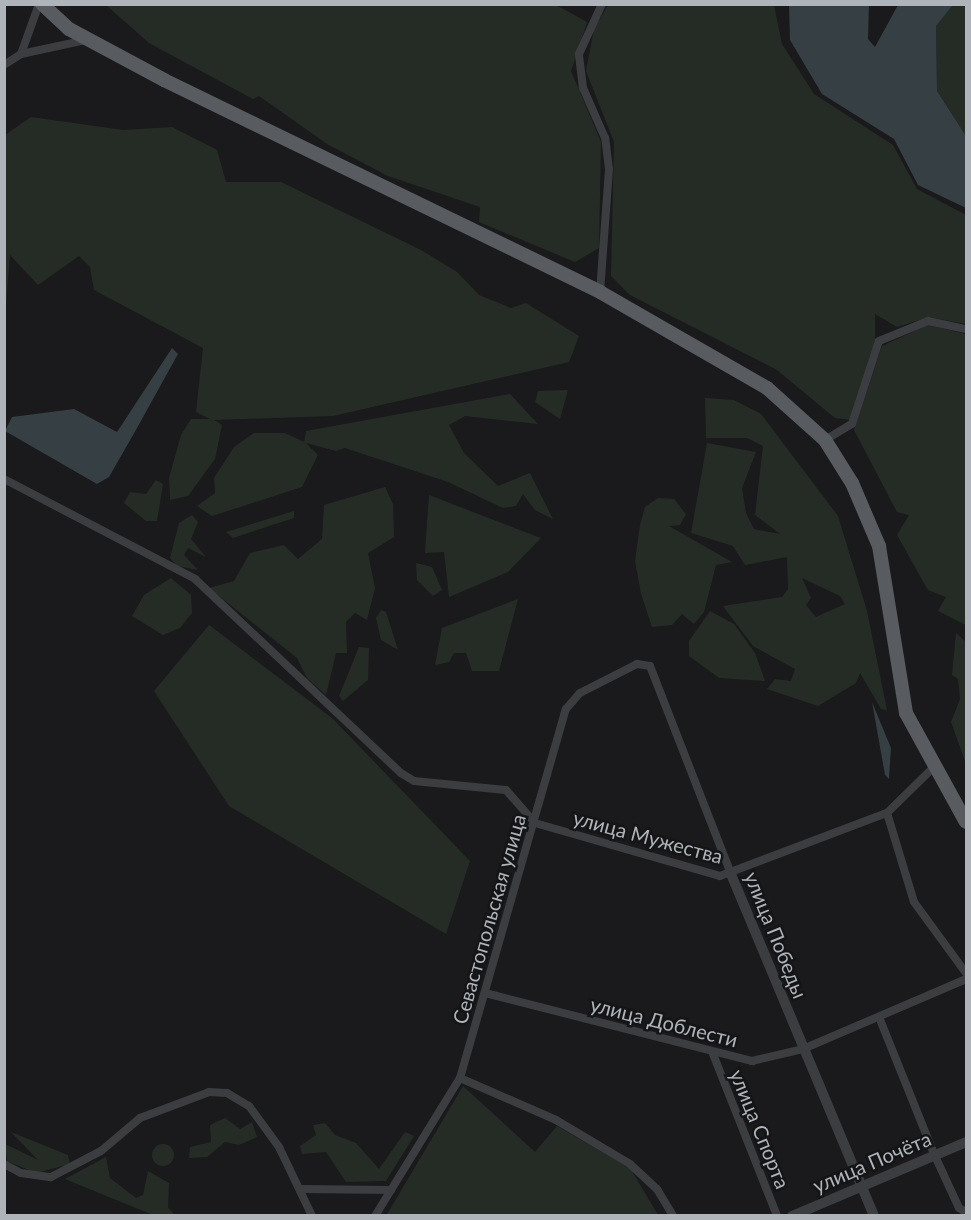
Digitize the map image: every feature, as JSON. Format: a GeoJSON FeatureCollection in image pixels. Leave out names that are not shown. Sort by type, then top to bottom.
{"type":"FeatureCollection","features":[{"type":"Feature","properties":{"kind":"main road"},"geometry":{"type":"LineString","coordinates":[[40,4],[90,40],[240,120],[600,292],[768,388],[825,441],[852,483],[879,546],[906,713],[933,768],[966,822]]}},
{"type":"Feature","properties":{"kind":"street"},"geometry":{"type":"LineString","coordinates":[[21,54],[40,4]]}},
{"type":"Feature","properties":{"kind":"street"},"geometry":{"type":"LineString","coordinates":[[600,292],[609,169],[605,138],[583,88],[579,54],[602,4]]}},
{"type":"Feature","properties":{"kind":"street"},"geometry":{"type":"LineString","coordinates":[[4,64],[21,54],[90,40]]}},
{"type":"Feature","properties":{"kind":"street"},"geometry":{"type":"LineString","coordinates":[[825,441],[852,424],[879,341],[928,321],[966,329]]}},
{"type":"Feature","properties":{"kind":"street"},"geometry":{"type":"LineString","coordinates":[[4,479],[195,579],[390,765],[414,781],[506,790],[535,823]]}},
{"type":"Feature","properties":{"kind":"street","name":"Севастопольская улица"},"geometry":{"type":"LineString","coordinates":[[375,1215],[460,1078],[573,700],[637,664],[650,666]]}},
{"type":"Feature","properties":{"kind":"street","name":"улица Победы"},"geometry":{"type":"LineString","coordinates":[[650,666],[731,874],[874,1215]]}},
{"type":"Feature","properties":{"kind":"street","name":"улица Мужества"},"geometry":{"type":"LineString","coordinates":[[535,823],[720,876],[731,874],[887,813],[933,768]]}},
{"type":"Feature","properties":{"kind":"street"},"geometry":{"type":"LineString","coordinates":[[887,813],[914,902],[966,973]]}},
{"type":"Feature","properties":{"kind":"street","name":"улица Доблести"},"geometry":{"type":"LineString","coordinates":[[485,993],[713,1054],[752,1061],[803,1048],[966,979]]}},
{"type":"Feature","properties":{"kind":"street"},"geometry":{"type":"LineString","coordinates":[[879,1017],[935,1156],[959,1208],[966,1212]]}},
{"type":"Feature","properties":{"kind":"street","name":"улица Спорта"},"geometry":{"type":"LineString","coordinates":[[713,1054],[777,1215]]}},
{"type":"Feature","properties":{"kind":"street"},"geometry":{"type":"LineString","coordinates":[[460,1078],[556,1120],[630,1164],[657,1189],[673,1215]]}},
{"type":"Feature","properties":{"kind":"street"},"geometry":{"type":"LineString","coordinates":[[4,1164],[21,1173],[51,1177],[101,1150],[140,1118],[209,1092],[227,1093],[249,1106],[301,1189],[312,1215]]}},
{"type":"Feature","properties":{"kind":"street","name":"улица Почёта"},"geometry":{"type":"LineString","coordinates":[[792,1215],[966,1143]]}},
{"type":"Feature","properties":{"kind":"street"},"geometry":{"type":"LineString","coordinates":[[301,1189],[391,1190]]}},
{"type":"Feature","properties":{"kind":"shaded area"},"geometry":{"type":"Polygon","coordinates":[[[106,5],[556,5],[587,22],[571,71],[601,142],[599,248],[575,262],[479,222],[480,207],[388,176],[327,144],[259,96],[253,99],[149,43],[106,5]]]}},
{"type":"Feature","properties":{"kind":"shaded area"},"geometry":{"type":"Polygon","coordinates":[[[608,5],[774,5],[782,44],[814,94],[893,145],[917,189],[966,215],[966,324],[929,317],[897,327],[875,314],[875,341],[851,420],[835,418],[777,370],[630,295],[611,276],[614,142],[586,71],[594,29],[608,5]]]}},
{"type":"Feature","properties":{"kind":"shaded area"},"geometry":{"type":"Polygon","coordinates":[[[789,5],[869,5],[868,39],[875,47],[898,5],[953,5],[936,26],[937,91],[966,136],[966,208],[918,185],[894,139],[822,94],[790,40],[789,5]]]}},
{"type":"Feature","properties":{"kind":"shaded area"},"geometry":{"type":"Polygon","coordinates":[[[953,5],[966,5],[966,136],[937,91],[936,26],[953,5]]]}},
{"type":"Feature","properties":{"kind":"shaded area"},"geometry":{"type":"Polygon","coordinates":[[[31,117],[123,130],[172,127],[217,150],[226,182],[281,182],[421,250],[457,272],[479,295],[511,308],[526,303],[579,336],[569,362],[333,416],[214,420],[222,425],[215,459],[188,496],[170,500],[169,478],[181,435],[191,419],[210,419],[196,412],[203,348],[94,290],[90,267],[79,256],[38,285],[10,255],[5,317],[5,135],[31,117]]]}},
{"type":"Feature","properties":{"kind":"shaded area"},"geometry":{"type":"Polygon","coordinates":[[[928,325],[966,334],[966,625],[938,611],[946,597],[928,590],[897,535],[909,515],[897,512],[854,430],[882,346],[928,325]]]}},
{"type":"Feature","properties":{"kind":"shaded area"},"geometry":{"type":"Polygon","coordinates":[[[172,348],[178,354],[109,477],[97,484],[5,431],[12,417],[74,409],[117,432],[172,348]]]}},
{"type":"Feature","properties":{"kind":"shaded area"},"geometry":{"type":"Polygon","coordinates":[[[568,390],[560,419],[535,402],[538,391],[568,390]]]}},
{"type":"Feature","properties":{"kind":"shaded area"},"geometry":{"type":"Polygon","coordinates":[[[510,394],[538,424],[465,416],[449,425],[464,453],[498,486],[530,473],[553,519],[535,510],[523,494],[516,506],[503,508],[448,482],[345,448],[336,451],[306,443],[318,455],[302,487],[212,516],[197,506],[215,493],[214,478],[234,447],[254,433],[285,433],[304,442],[306,431],[510,394]]]}},
{"type":"Feature","properties":{"kind":"shaded area"},"geometry":{"type":"Polygon","coordinates":[[[705,398],[734,400],[761,414],[838,516],[867,611],[887,710],[881,709],[860,673],[856,683],[818,706],[767,689],[775,679],[791,681],[795,669],[753,646],[723,606],[782,597],[788,589],[787,557],[745,565],[733,546],[691,533],[707,443],[756,452],[742,488],[746,513],[754,529],[780,534],[755,515],[763,446],[747,438],[706,438],[705,398]],[[802,578],[811,598],[806,605],[816,617],[845,604],[840,596],[802,578]]]}},
{"type":"Feature","properties":{"kind":"shaded area"},"geometry":{"type":"Polygon","coordinates":[[[156,480],[163,484],[157,521],[146,521],[124,503],[130,492],[146,494],[156,480]]]}},
{"type":"Feature","properties":{"kind":"shaded area"},"geometry":{"type":"Polygon","coordinates":[[[385,487],[393,504],[394,537],[368,553],[375,588],[367,620],[355,613],[346,622],[347,653],[336,653],[326,695],[307,678],[297,658],[209,588],[234,581],[250,553],[284,545],[298,559],[322,539],[324,505],[385,487]]]}},
{"type":"Feature","properties":{"kind":"shaded area"},"geometry":{"type":"Polygon","coordinates":[[[429,495],[541,538],[508,572],[449,597],[444,552],[425,553],[429,495]]]}},
{"type":"Feature","properties":{"kind":"shaded area"},"geometry":{"type":"Polygon","coordinates":[[[658,498],[674,499],[686,514],[680,525],[669,526],[732,562],[716,565],[704,612],[694,624],[682,614],[672,625],[652,627],[641,594],[635,561],[640,525],[645,507],[658,498]]]}},
{"type":"Feature","properties":{"kind":"shaded area"},"geometry":{"type":"Polygon","coordinates":[[[294,511],[294,518],[233,538],[226,532],[294,511]]]}},
{"type":"Feature","properties":{"kind":"shaded area"},"geometry":{"type":"Polygon","coordinates":[[[192,515],[198,522],[191,539],[206,557],[188,548],[184,555],[198,570],[177,566],[170,558],[179,523],[192,515]]]}},
{"type":"Feature","properties":{"kind":"shaded area"},"geometry":{"type":"Polygon","coordinates":[[[416,563],[432,567],[442,590],[433,596],[417,580],[416,563]]]}},
{"type":"Feature","properties":{"kind":"shaded area"},"geometry":{"type":"Polygon","coordinates":[[[171,578],[191,595],[192,613],[180,628],[163,635],[132,616],[144,595],[171,578]]]}},
{"type":"Feature","properties":{"kind":"shaded area"},"geometry":{"type":"Polygon","coordinates":[[[518,599],[499,671],[472,671],[466,653],[454,653],[449,662],[435,665],[442,628],[518,599]]]}},
{"type":"Feature","properties":{"kind":"shaded area"},"geometry":{"type":"Polygon","coordinates":[[[381,610],[386,612],[398,650],[381,640],[376,618],[381,610]]]}},
{"type":"Feature","properties":{"kind":"shaded area"},"geometry":{"type":"Polygon","coordinates":[[[710,611],[734,624],[755,653],[765,681],[719,678],[689,656],[689,641],[710,611]]]}},
{"type":"Feature","properties":{"kind":"shaded area"},"geometry":{"type":"Polygon","coordinates":[[[209,625],[332,718],[470,861],[446,934],[229,806],[154,691],[209,625]]]}},
{"type":"Feature","properties":{"kind":"shaded area"},"geometry":{"type":"Polygon","coordinates":[[[956,633],[966,642],[966,764],[951,722],[960,699],[958,679],[952,675],[956,633]]]}},
{"type":"Feature","properties":{"kind":"shaded area"},"geometry":{"type":"Polygon","coordinates":[[[359,647],[369,648],[368,680],[343,701],[339,696],[359,647]]]}},
{"type":"Feature","properties":{"kind":"shaded area"},"geometry":{"type":"Polygon","coordinates":[[[872,702],[891,748],[889,779],[885,775],[872,702]]]}},
{"type":"Feature","properties":{"kind":"shaded area"},"geometry":{"type":"Polygon","coordinates":[[[463,1086],[535,1152],[557,1126],[630,1168],[658,1215],[386,1216],[463,1086]]]}},
{"type":"Feature","properties":{"kind":"shaded area"},"geometry":{"type":"Polygon","coordinates":[[[225,1118],[240,1129],[252,1122],[257,1137],[239,1145],[225,1142],[207,1157],[189,1158],[190,1147],[211,1142],[210,1125],[225,1118]]]}},
{"type":"Feature","properties":{"kind":"shaded area"},"geometry":{"type":"Polygon","coordinates":[[[325,1123],[335,1135],[356,1143],[379,1169],[405,1132],[414,1136],[386,1181],[346,1182],[326,1152],[302,1154],[300,1146],[316,1135],[313,1125],[325,1123]]]}},
{"type":"Feature","properties":{"kind":"shaded area"},"geometry":{"type":"Polygon","coordinates":[[[11,1132],[68,1155],[70,1164],[36,1173],[7,1161],[5,1144],[38,1160],[11,1132]]]}},
{"type":"Feature","properties":{"kind":"shaded area"},"geometry":{"type":"Polygon","coordinates":[[[163,1144],[171,1147],[174,1155],[171,1163],[163,1166],[155,1163],[152,1155],[155,1147],[163,1144]]]}},
{"type":"Feature","properties":{"kind":"shaded area"},"geometry":{"type":"Polygon","coordinates":[[[106,1157],[110,1178],[136,1198],[143,1195],[148,1171],[169,1183],[168,1208],[175,1215],[153,1215],[65,1179],[106,1157]]]}}]}
